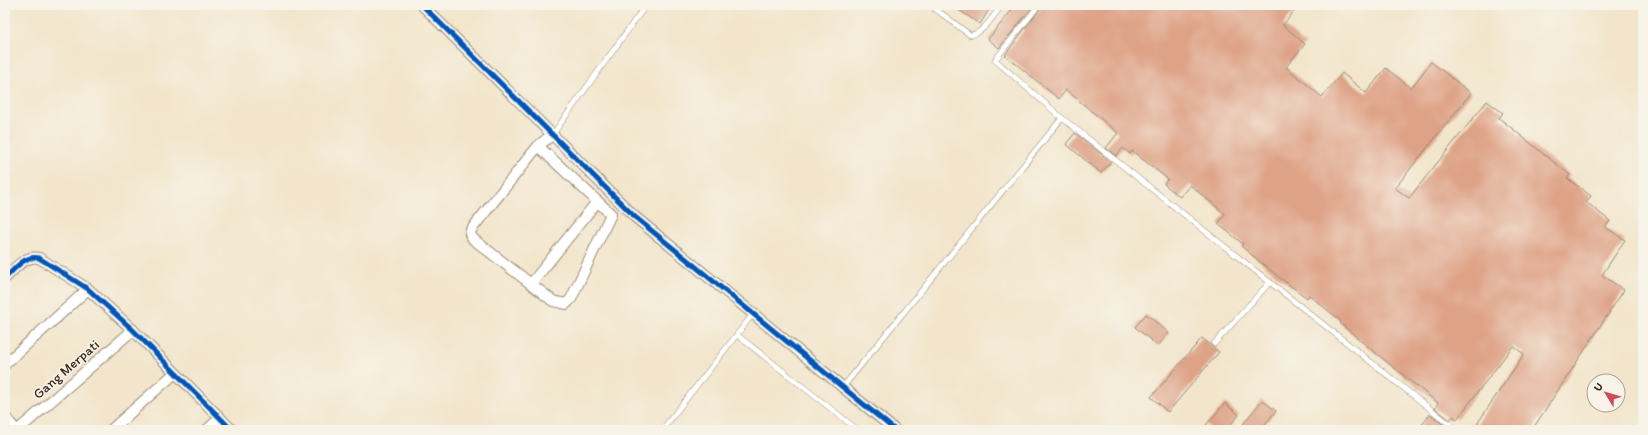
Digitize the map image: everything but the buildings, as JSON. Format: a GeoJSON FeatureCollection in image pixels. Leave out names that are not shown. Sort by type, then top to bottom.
{"type":"FeatureCollection","features":[{"type":"Feature","properties":{"kind":"street"},"geometry":{"type":"LineString","coordinates":[[422,5],[635,217],[895,430]]}},
{"type":"Feature","properties":{"kind":"street"},"geometry":{"type":"LineString","coordinates":[[538,146],[596,203],[609,212],[610,218],[569,302],[558,303],[473,239],[470,234],[471,230],[538,146],[553,134]]}},
{"type":"Feature","properties":{"kind":"street"},"geometry":{"type":"LineString","coordinates":[[531,284],[596,203]]}},
{"type":"Feature","properties":{"kind":"street"},"geometry":{"type":"LineString","coordinates":[[5,278],[24,260],[34,257],[39,258],[88,289],[133,330],[232,430]]}},
{"type":"Feature","properties":{"kind":"street"},"geometry":{"type":"LineString","coordinates":[[5,364],[88,289]]}},
{"type":"Feature","properties":{"kind":"street","name":"Gang Merpati"},"geometry":{"type":"LineString","coordinates":[[17,430],[133,330]]}},
{"type":"Feature","properties":{"kind":"street"},"geometry":{"type":"LineString","coordinates":[[112,430],[175,373]]}},
{"type":"Feature","properties":{"kind":"street"},"geometry":{"type":"LineString","coordinates":[[5,417],[17,430]]}},
{"type":"Feature","properties":{"kind":"street"},"geometry":{"type":"LineString","coordinates":[[207,430],[220,418]]}},
{"type":"Feature","properties":{"kind":"lane"},"geometry":{"type":"LineString","coordinates":[[553,134],[646,5]]}},
{"type":"Feature","properties":{"kind":"lane"},"geometry":{"type":"LineString","coordinates":[[930,5],[970,35],[981,31],[1002,5]]}},
{"type":"Feature","properties":{"kind":"lane"},"geometry":{"type":"LineString","coordinates":[[1039,5],[995,60],[1062,118],[1457,430]]}},
{"type":"Feature","properties":{"kind":"lane"},"geometry":{"type":"LineString","coordinates":[[843,387],[1062,118]]}},
{"type":"Feature","properties":{"kind":"lane"},"geometry":{"type":"LineString","coordinates":[[1214,344],[1270,282]]}},
{"type":"Feature","properties":{"kind":"lane"},"geometry":{"type":"LineString","coordinates":[[662,430],[753,314]]}},
{"type":"Feature","properties":{"kind":"lane"},"geometry":{"type":"LineString","coordinates":[[737,335],[858,430]]}},
{"type":"Feature","properties":{"kind":"cycle path"},"geometry":{"type":"LineString","coordinates":[[422,5],[635,217],[895,430]]}},
{"type":"Feature","properties":{"kind":"cycle path"},"geometry":{"type":"LineString","coordinates":[[5,278],[24,261],[39,258],[88,289],[133,330],[232,430]]}}]}
